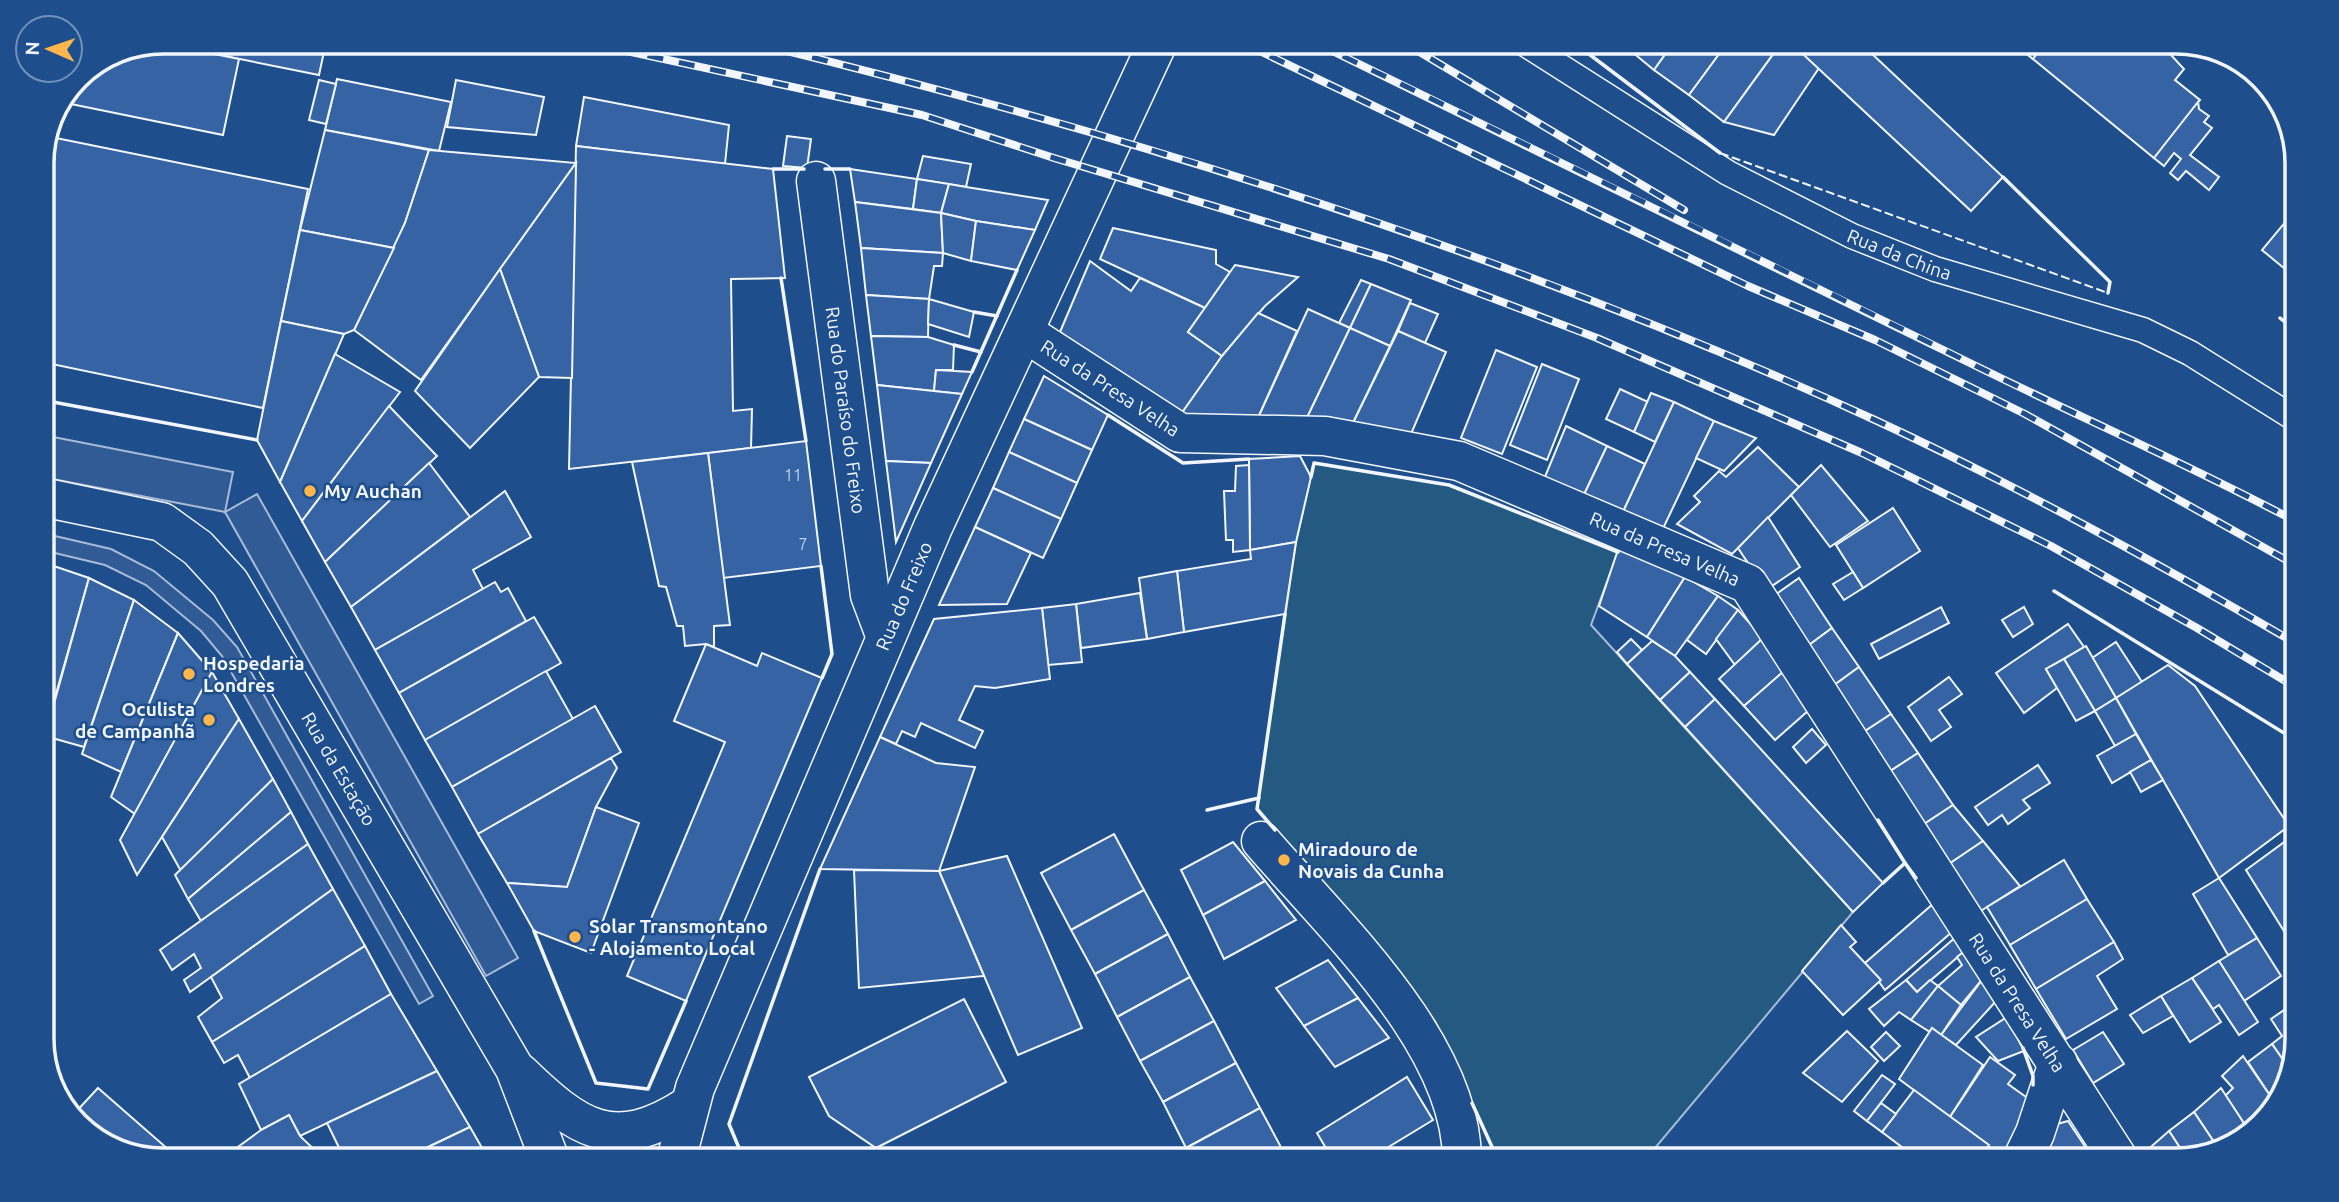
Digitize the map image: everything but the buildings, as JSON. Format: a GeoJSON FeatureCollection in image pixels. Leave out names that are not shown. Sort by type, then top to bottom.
{"type":"FeatureCollection","features":[{"type":"Feature","properties":{"kind":"street","name":"Rua do Freixo"},"geometry":{"type":"LineString","coordinates":[[679,1148],[688,1106],[885,635],[1152,54]]}},
{"type":"Feature","properties":{"kind":"street","name":"Rua do Paraíso do Freixo"},"geometry":{"type":"LineString","coordinates":[[816,181],[870,596],[885,635]]}},
{"type":"Feature","properties":{"kind":"street","name":"Rua da Presa Velha"},"geometry":{"type":"LineString","coordinates":[[1024,332],[1180,433],[1325,436],[1459,461],[1748,584],[2112,1148]]}},
{"type":"Feature","properties":{"kind":"street","name":"Rua da Estação"},"geometry":{"type":"LineString","coordinates":[[54,499],[163,522],[198,548],[230,583],[515,1069],[545,1148]]}},
{"type":"Feature","properties":{"kind":"street"},"geometry":{"type":"LineString","coordinates":[[1261,841],[1419,1030],[1452,1095],[1462,1148]]}},
{"type":"Feature","properties":{"kind":"street"},"geometry":{"type":"LineString","coordinates":[[2028,1148],[2058,1062]]}},
{"type":"Feature","properties":{"kind":"street","name":"Rua da Estação"},"geometry":{"type":"LineString","coordinates":[[515,1069],[559,1110],[589,1127],[643,1130],[657,1125],[688,1106]]}},
{"type":"Feature","properties":{"kind":"lane","name":"Rua da China"},"geometry":{"type":"LineString","coordinates":[[1541,54],[1728,173],[1852,236],[1935,269],[2143,330],[2190,354],[2285,412]]}},
{"type":"Feature","properties":{"kind":"shaded area"},"geometry":{"type":"Polygon","coordinates":[[[54,437],[233,472],[225,512],[54,479],[54,437]]]}},
{"type":"Feature","properties":{"kind":"shaded area"},"geometry":{"type":"Polygon","coordinates":[[[1314,463],[1449,485],[1618,552],[1591,625],[1853,912],[1655,1148],[1493,1148],[1435,1021],[1257,809],[1296,542],[1314,463]]]}},
{"type":"Feature","properties":{"kind":"shaded area"},"geometry":{"type":"Polygon","coordinates":[[[257,494],[518,958],[486,976],[225,512],[257,494]]]}},
{"type":"Feature","properties":{"kind":"shaded area"},"geometry":{"type":"Polygon","coordinates":[[[54,536],[111,549],[154,571],[213,620],[237,647],[433,996],[419,1004],[222,656],[201,631],[146,585],[105,565],[54,553],[54,536]]]}},
{"type":"Feature","properties":{"kind":"railway"},"geometry":{"type":"LineString","coordinates":[[640,54],[922,115],[1054,158],[1389,259],[1597,338],[1862,453],[2051,546],[2285,681]]}},
{"type":"Feature","properties":{"kind":"railway"},"geometry":{"type":"LineString","coordinates":[[798,54],[1038,117],[1180,159],[1463,252],[1602,304],[1739,360],[1875,420],[1983,472],[2089,527],[2285,637]]}},
{"type":"Feature","properties":{"kind":"railway"},"geometry":{"type":"LineString","coordinates":[[1266,54],[1748,286],[1875,340],[2025,414],[2285,559]]}},
{"type":"Feature","properties":{"kind":"railway"},"geometry":{"type":"LineString","coordinates":[[1339,54],[2285,516]]}},
{"type":"Feature","properties":{"kind":"railway"},"geometry":{"type":"LineString","coordinates":[[1423,54],[1684,210]]}},
{"type":"Feature","properties":{"kind":"fence"},"geometry":{"type":"LineString","coordinates":[[1720,153],[2108,293]]}},
{"type":"Feature","properties":{"kind":"wall"},"geometry":{"type":"LineString","coordinates":[[1589,54],[1720,153]]}},
{"type":"Feature","properties":{"kind":"wall"},"geometry":{"type":"LineString","coordinates":[[773,169],[804,169]]}},
{"type":"Feature","properties":{"kind":"wall"},"geometry":{"type":"LineString","coordinates":[[825,169],[850,169]]}},
{"type":"Feature","properties":{"kind":"wall"},"geometry":{"type":"LineString","coordinates":[[2003,177],[2110,282],[2108,293]]}},
{"type":"Feature","properties":{"kind":"wall"},"geometry":{"type":"LineString","coordinates":[[972,372],[1017,270]]}},
{"type":"Feature","properties":{"kind":"wall"},"geometry":{"type":"LineString","coordinates":[[781,278],[806,441]]}},
{"type":"Feature","properties":{"kind":"wall"},"geometry":{"type":"LineString","coordinates":[[974,312],[997,316]]}},
{"type":"Feature","properties":{"kind":"wall"},"geometry":{"type":"LineString","coordinates":[[2280,318],[2285,322]]}},
{"type":"Feature","properties":{"kind":"wall"},"geometry":{"type":"LineString","coordinates":[[954,345],[981,352]]}},
{"type":"Feature","properties":{"kind":"wall"},"geometry":{"type":"LineString","coordinates":[[54,402],[257,440]]}},
{"type":"Feature","properties":{"kind":"wall"},"geometry":{"type":"LineString","coordinates":[[1108,415],[1183,463],[1249,459]]}},
{"type":"Feature","properties":{"kind":"wall"},"geometry":{"type":"LineString","coordinates":[[1311,477],[1314,463],[1449,485],[1618,552]]}},
{"type":"Feature","properties":{"kind":"wall"},"geometry":{"type":"LineString","coordinates":[[821,566],[832,654],[822,678]]}},
{"type":"Feature","properties":{"kind":"wall"},"geometry":{"type":"LineString","coordinates":[[2054,591],[2285,734]]}},
{"type":"Feature","properties":{"kind":"wall"},"geometry":{"type":"LineString","coordinates":[[1275,830],[1257,809],[1285,614]]}},
{"type":"Feature","properties":{"kind":"wall"},"geometry":{"type":"LineString","coordinates":[[1207,810],[1259,798]]}},
{"type":"Feature","properties":{"kind":"wall"},"geometry":{"type":"LineString","coordinates":[[1878,820],[1905,863],[1883,883]]}},
{"type":"Feature","properties":{"kind":"wall"},"geometry":{"type":"LineString","coordinates":[[1905,863],[1916,878]]}},
{"type":"Feature","properties":{"kind":"wall"},"geometry":{"type":"LineString","coordinates":[[739,1148],[729,1124],[820,869]]}},
{"type":"Feature","properties":{"kind":"wall"},"geometry":{"type":"LineString","coordinates":[[534,931],[596,1083],[648,1089],[686,1001]]}},
{"type":"Feature","properties":{"kind":"wall"},"geometry":{"type":"LineString","coordinates":[[2023,1048],[2033,1076],[2033,1085]]}},
{"type":"Feature","properties":{"kind":"wall"},"geometry":{"type":"LineString","coordinates":[[1472,1103],[1493,1148]]}},
{"type":"Feature","properties":{"kind":"place","name":"My Auchan"},"geometry":{"type":"Point","coordinates":[310,491]}},
{"type":"Feature","properties":{"kind":"place","name":"Hospedaria Londres"},"geometry":{"type":"Point","coordinates":[189,674]}},
{"type":"Feature","properties":{"kind":"place","name":"Oculista de Campanhã"},"geometry":{"type":"Point","coordinates":[209,720]}},
{"type":"Feature","properties":{"kind":"place","name":"Miradouro de Novais da Cunha"},"geometry":{"type":"Point","coordinates":[1284,860]}},
{"type":"Feature","properties":{"kind":"place","name":"Solar Transmontano - Alojamento Local"},"geometry":{"type":"Point","coordinates":[575,937]}}]}
